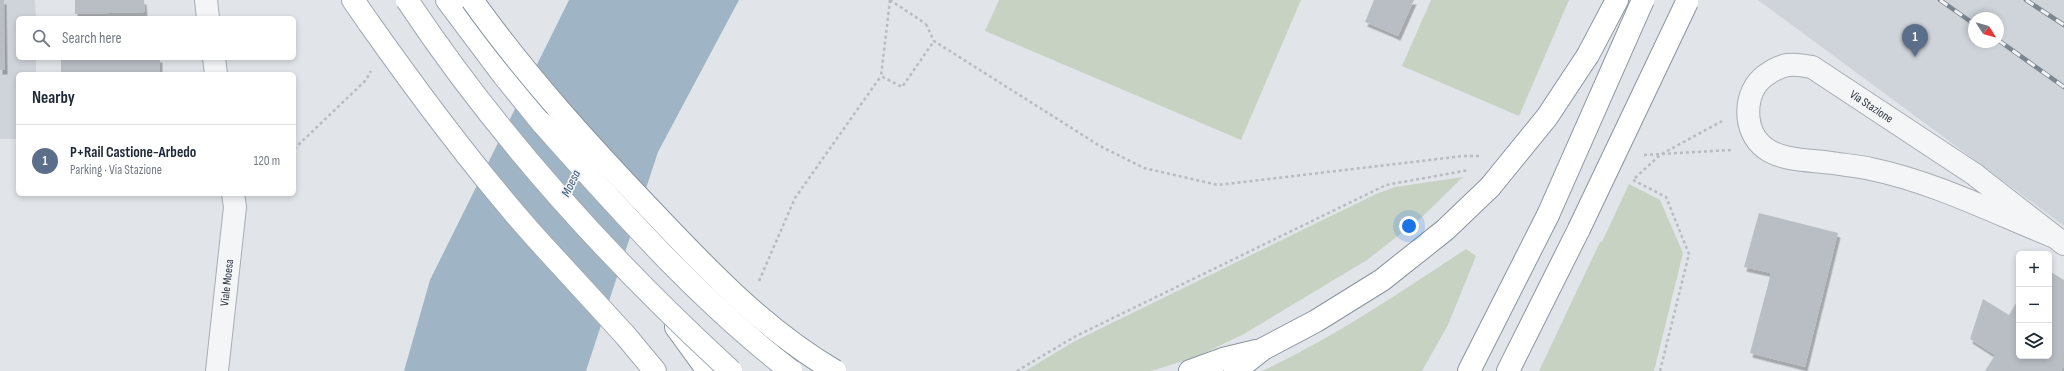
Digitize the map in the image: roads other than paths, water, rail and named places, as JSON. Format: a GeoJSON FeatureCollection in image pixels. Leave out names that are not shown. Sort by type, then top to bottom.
{"type":"FeatureCollection","features":[{"type":"Feature","properties":{"kind":"main road"},"geometry":{"type":"LineString","coordinates":[[353,0],[420,96],[477,168],[536,238],[625,335],[655,371]]}},
{"type":"Feature","properties":{"kind":"main road"},"geometry":{"type":"LineString","coordinates":[[407,0],[453,66],[539,174],[597,238],[660,303],[731,371]]}},
{"type":"Feature","properties":{"kind":"main road"},"geometry":{"type":"LineString","coordinates":[[447,0],[504,76],[616,206],[726,317],[791,371]]}},
{"type":"Feature","properties":{"kind":"main road"},"geometry":{"type":"LineString","coordinates":[[472,0],[518,59],[588,140],[696,256],[739,298],[782,334],[835,371]]}},
{"type":"Feature","properties":{"kind":"main road"},"geometry":{"type":"LineString","coordinates":[[1235,371],[1264,349],[1316,321],[1382,280],[1445,230],[1490,187],[1526,144],[1567,88],[1588,55],[1617,0]]}},
{"type":"Feature","properties":{"kind":"main road"},"geometry":{"type":"LineString","coordinates":[[1469,371],[1548,214],[1643,0]]}},
{"type":"Feature","properties":{"kind":"main road"},"geometry":{"type":"LineString","coordinates":[[1508,371],[1579,229],[1687,0]]}},
{"type":"Feature","properties":{"kind":"main road"},"geometry":{"type":"LineString","coordinates":[[660,303],[708,371]]}},
{"type":"Feature","properties":{"kind":"main road"},"geometry":{"type":"LineString","coordinates":[[1190,371],[1223,359],[1264,349]]}},
{"type":"Feature","properties":{"kind":"street"},"geometry":{"type":"LineString","coordinates":[[206,0],[208,16]]}},
{"type":"Feature","properties":{"kind":"street"},"geometry":{"type":"LineString","coordinates":[[214,60],[216,72]]}},
{"type":"Feature","properties":{"kind":"street","name":"Via Stazione"},"geometry":{"type":"LineString","coordinates":[[1794,64],[1812,67],[1974,174],[2059,240],[1923,184],[1871,169],[1783,156],[1765,149],[1756,140],[1749,124],[1748,106],[1752,91],[1761,78],[1778,66],[1794,64]]}},
{"type":"Feature","properties":{"kind":"street","name":"Viale Moesa"},"geometry":{"type":"LineString","coordinates":[[217,371],[234,207],[233,196]]}},
{"type":"Feature","properties":{"kind":"water","name":"Moesa"},"geometry":{"type":"Polygon","coordinates":[[[569,0],[739,0],[658,152],[586,371],[404,371],[430,280],[569,0]]]}},
{"type":"Feature","properties":{"kind":"railway"},"geometry":{"type":"LineString","coordinates":[[1940,0],[1968,20]]}},
{"type":"Feature","properties":{"kind":"railway"},"geometry":{"type":"LineString","coordinates":[[2026,0],[2064,25]]}},
{"type":"Feature","properties":{"kind":"railway"},"geometry":{"type":"LineString","coordinates":[[2004,44],[2064,87]]}},
{"type":"Feature","properties":{"kind":"place","name":"P+Rail Castione-Arbedo"},"geometry":{"type":"Point","coordinates":[1915,57]}}]}
